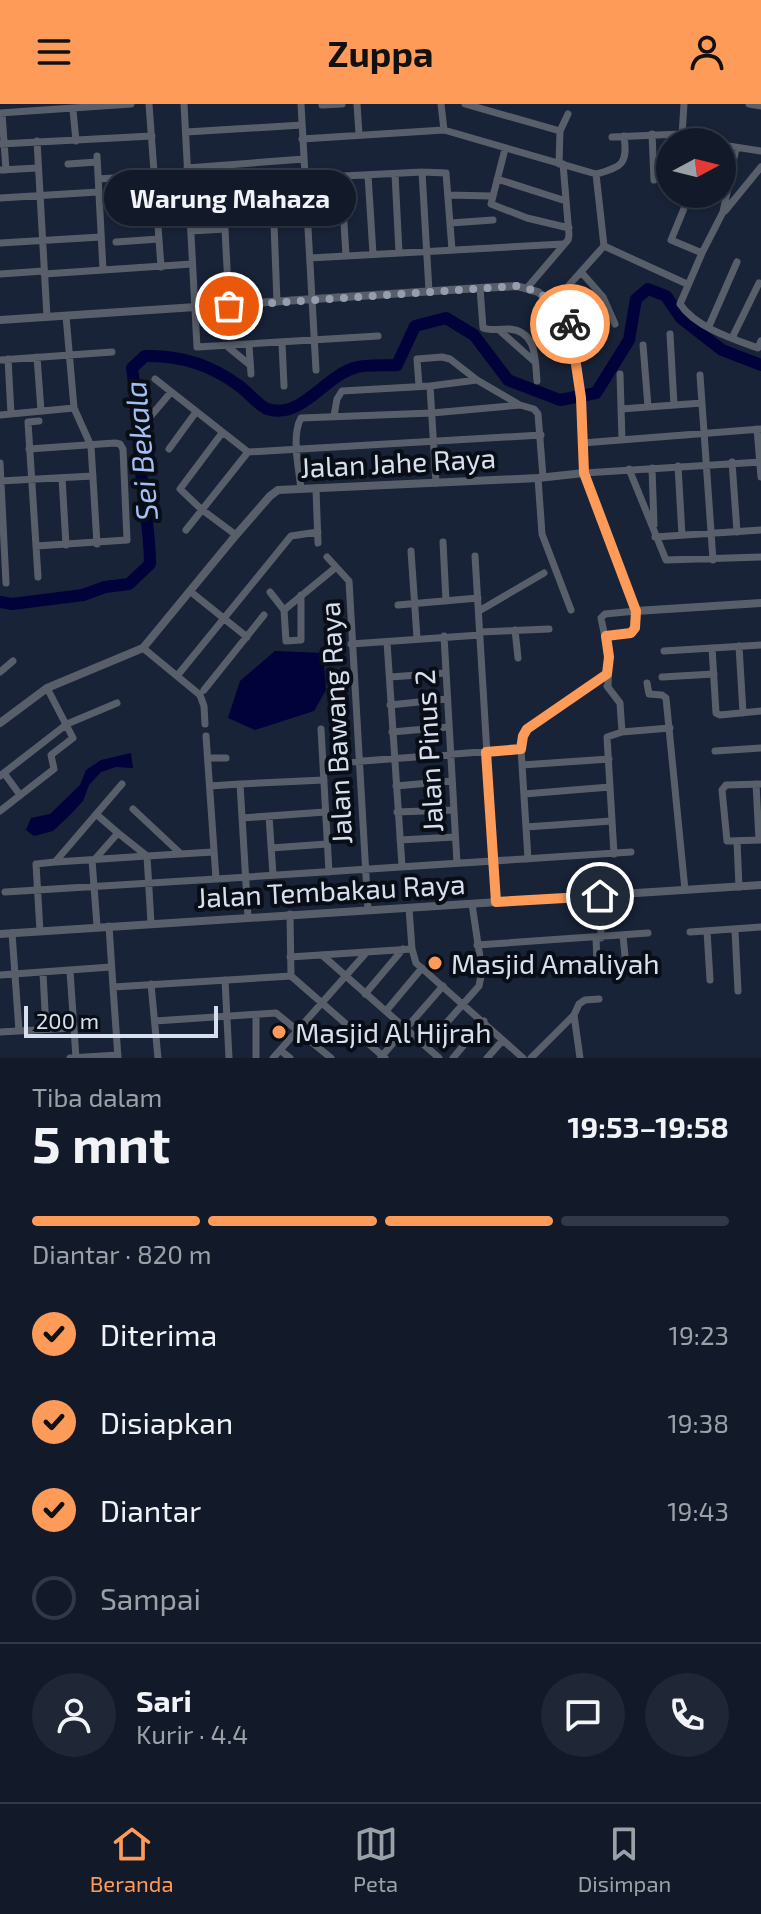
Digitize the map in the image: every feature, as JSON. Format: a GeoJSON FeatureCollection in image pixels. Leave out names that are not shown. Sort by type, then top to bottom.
{"type":"FeatureCollection","features":[{"type":"Feature","properties":{"kind":"street"},"geometry":{"type":"LineString","coordinates":[[38,168],[3,170],[1,113],[24,108],[73,110],[131,104]]}},
{"type":"Feature","properties":{"kind":"street"},"geometry":{"type":"LineString","coordinates":[[149,104],[161,267]]}},
{"type":"Feature","properties":{"kind":"street"},"geometry":{"type":"LineString","coordinates":[[184,104],[196,343],[201,348],[228,347],[378,336]]}},
{"type":"Feature","properties":{"kind":"street"},"geometry":{"type":"LineString","coordinates":[[301,104],[316,370]]}},
{"type":"Feature","properties":{"kind":"street"},"geometry":{"type":"LineString","coordinates":[[322,105],[342,104]]}},
{"type":"Feature","properties":{"kind":"street"},"geometry":{"type":"LineString","coordinates":[[357,104],[359,134]]}},
{"type":"Feature","properties":{"kind":"street"},"geometry":{"type":"LineString","coordinates":[[441,104],[444,130]]}},
{"type":"Feature","properties":{"kind":"street"},"geometry":{"type":"LineString","coordinates":[[465,104],[560,131]]}},
{"type":"Feature","properties":{"kind":"street"},"geometry":{"type":"LineString","coordinates":[[681,128],[684,104]]}},
{"type":"Feature","properties":{"kind":"street"},"geometry":{"type":"LineString","coordinates":[[749,104],[761,106]]}},
{"type":"Feature","properties":{"kind":"street"},"geometry":{"type":"LineString","coordinates":[[73,110],[76,141]]}},
{"type":"Feature","properties":{"kind":"street"},"geometry":{"type":"LineString","coordinates":[[527,288],[568,240],[560,131],[568,114]]}},
{"type":"Feature","properties":{"kind":"street"},"geometry":{"type":"LineString","coordinates":[[186,132],[302,125]]}},
{"type":"Feature","properties":{"kind":"street"},"geometry":{"type":"LineString","coordinates":[[302,139],[444,130],[596,174],[616,169],[623,161],[626,154],[624,136]]}},
{"type":"Feature","properties":{"kind":"street"},"geometry":{"type":"LineString","coordinates":[[652,134],[654,180]]}},
{"type":"Feature","properties":{"kind":"street"},"geometry":{"type":"LineString","coordinates":[[612,137],[656,134]]}},
{"type":"Feature","properties":{"kind":"street"},"geometry":{"type":"LineString","coordinates":[[2,144],[152,136]]}},
{"type":"Feature","properties":{"kind":"street"},"geometry":{"type":"LineString","coordinates":[[37,141],[47,317]]}},
{"type":"Feature","properties":{"kind":"street"},"geometry":{"type":"LineString","coordinates":[[736,148],[761,151]]}},
{"type":"Feature","properties":{"kind":"street"},"geometry":{"type":"LineString","coordinates":[[505,149],[491,204],[527,218],[569,228]]}},
{"type":"Feature","properties":{"kind":"street"},"geometry":{"type":"LineString","coordinates":[[68,164],[97,159],[103,270]]}},
{"type":"Feature","properties":{"kind":"street"},"geometry":{"type":"LineString","coordinates":[[187,168],[304,159]]}},
{"type":"Feature","properties":{"kind":"street"},"geometry":{"type":"LineString","coordinates":[[759,345],[732,338],[709,326],[680,304],[723,212],[761,167]]}},
{"type":"Feature","properties":{"kind":"street"},"geometry":{"type":"LineString","coordinates":[[422,172],[429,291]]}},
{"type":"Feature","properties":{"kind":"street"},"geometry":{"type":"LineString","coordinates":[[304,178],[446,173],[452,250]]}},
{"type":"Feature","properties":{"kind":"street"},"geometry":{"type":"LineString","coordinates":[[395,174],[399,252]]}},
{"type":"Feature","properties":{"kind":"street"},"geometry":{"type":"LineString","coordinates":[[553,303],[604,246],[596,174]]}},
{"type":"Feature","properties":{"kind":"street"},"geometry":{"type":"LineString","coordinates":[[368,175],[373,254]]}},
{"type":"Feature","properties":{"kind":"street"},"geometry":{"type":"LineString","coordinates":[[341,176],[346,255]]}},
{"type":"Feature","properties":{"kind":"street"},"geometry":{"type":"LineString","coordinates":[[99,179],[127,177]]}},
{"type":"Feature","properties":{"kind":"street"},"geometry":{"type":"LineString","coordinates":[[497,179],[566,201]]}},
{"type":"Feature","properties":{"kind":"street"},"geometry":{"type":"LineString","coordinates":[[0,198],[98,192]]}},
{"type":"Feature","properties":{"kind":"street"},"geometry":{"type":"LineString","coordinates":[[448,195],[491,196]]}},
{"type":"Feature","properties":{"kind":"street"},"geometry":{"type":"LineString","coordinates":[[684,208],[671,240],[702,253]]}},
{"type":"Feature","properties":{"kind":"street"},"geometry":{"type":"LineString","coordinates":[[723,212],[724,208]]}},
{"type":"Feature","properties":{"kind":"street"},"geometry":{"type":"LineString","coordinates":[[451,223],[493,220]]}},
{"type":"Feature","properties":{"kind":"street"},"geometry":{"type":"LineString","coordinates":[[274,224],[277,302]]}},
{"type":"Feature","properties":{"kind":"street"},"geometry":{"type":"LineString","coordinates":[[191,231],[225,229],[229,306]]}},
{"type":"Feature","properties":{"kind":"street"},"geometry":{"type":"LineString","coordinates":[[0,243],[101,237]]}},
{"type":"Feature","properties":{"kind":"street"},"geometry":{"type":"LineString","coordinates":[[116,242],[159,239]]}},
{"type":"Feature","properties":{"kind":"street"},"geometry":{"type":"LineString","coordinates":[[310,258],[563,244]]}},
{"type":"Feature","properties":{"kind":"street"},"geometry":{"type":"LineString","coordinates":[[604,246],[687,284]]}},
{"type":"Feature","properties":{"kind":"street"},"geometry":{"type":"LineString","coordinates":[[709,326],[737,262]]}},
{"type":"Feature","properties":{"kind":"street"},"geometry":{"type":"LineString","coordinates":[[0,274],[192,264]]}},
{"type":"Feature","properties":{"kind":"street"},"geometry":{"type":"LineString","coordinates":[[582,273],[603,297],[615,324]]}},
{"type":"Feature","properties":{"kind":"street"},"geometry":{"type":"LineString","coordinates":[[732,338],[759,283]]}},
{"type":"Feature","properties":{"kind":"street"},"geometry":{"type":"LineString","coordinates":[[480,288],[483,328],[521,331],[528,336],[533,347],[537,381]]}},
{"type":"Feature","properties":{"kind":"street"},"geometry":{"type":"LineString","coordinates":[[0,320],[429,291],[527,288],[553,303],[569,322],[573,333],[584,473],[636,611],[633,632],[606,636]]}},
{"type":"Feature","properties":{"kind":"street"},"geometry":{"type":"LineString","coordinates":[[66,316],[74,408],[91,446],[97,544]]}},
{"type":"Feature","properties":{"kind":"street"},"geometry":{"type":"LineString","coordinates":[[499,330],[535,362]]}},
{"type":"Feature","properties":{"kind":"street"},"geometry":{"type":"LineString","coordinates":[[670,334],[674,405]]}},
{"type":"Feature","properties":{"kind":"street"},"geometry":{"type":"LineString","coordinates":[[282,343],[284,386]]}},
{"type":"Feature","properties":{"kind":"street"},"geometry":{"type":"LineString","coordinates":[[228,347],[251,369],[249,345]]}},
{"type":"Feature","properties":{"kind":"street"},"geometry":{"type":"LineString","coordinates":[[643,345],[648,407]]}},
{"type":"Feature","properties":{"kind":"street"},"geometry":{"type":"LineString","coordinates":[[11,414],[5,387],[4,359],[112,352]]}},
{"type":"Feature","properties":{"kind":"street"},"geometry":{"type":"LineString","coordinates":[[37,357],[41,411]]}},
{"type":"Feature","properties":{"kind":"street"},"geometry":{"type":"LineString","coordinates":[[419,386],[417,361],[442,357],[538,414],[542,534],[571,610]]}},
{"type":"Feature","properties":{"kind":"street"},"geometry":{"type":"LineString","coordinates":[[620,374],[622,440]]}},
{"type":"Feature","properties":{"kind":"street"},"geometry":{"type":"LineString","coordinates":[[700,375],[713,560]]}},
{"type":"Feature","properties":{"kind":"street"},"geometry":{"type":"LineString","coordinates":[[155,379],[248,452],[541,435]]}},
{"type":"Feature","properties":{"kind":"street"},"geometry":{"type":"LineString","coordinates":[[334,416],[342,391],[477,380]]}},
{"type":"Feature","properties":{"kind":"street"},"geometry":{"type":"LineString","coordinates":[[430,386],[436,483]]}},
{"type":"Feature","properties":{"kind":"street"},"geometry":{"type":"LineString","coordinates":[[150,417],[171,392]]}},
{"type":"Feature","properties":{"kind":"street"},"geometry":{"type":"LineString","coordinates":[[621,409],[702,403]]}},
{"type":"Feature","properties":{"kind":"street"},"geometry":{"type":"LineString","coordinates":[[301,489],[299,419],[432,413],[520,405]]}},
{"type":"Feature","properties":{"kind":"street"},"geometry":{"type":"LineString","coordinates":[[0,415],[74,408]]}},
{"type":"Feature","properties":{"kind":"street"},"geometry":{"type":"LineString","coordinates":[[169,449],[196,412]]}},
{"type":"Feature","properties":{"kind":"street"},"geometry":{"type":"LineString","coordinates":[[38,577],[28,422],[39,421]]}},
{"type":"Feature","properties":{"kind":"street"},"geometry":{"type":"LineString","coordinates":[[582,443],[759,429],[761,477]]}},
{"type":"Feature","properties":{"kind":"street"},"geometry":{"type":"LineString","coordinates":[[222,433],[180,489],[236,535]]}},
{"type":"Feature","properties":{"kind":"street"},"geometry":{"type":"LineString","coordinates":[[29,449],[115,443],[123,449],[128,537],[123,542],[36,546]]}},
{"type":"Feature","properties":{"kind":"street"},"geometry":{"type":"LineString","coordinates":[[186,530],[248,452]]}},
{"type":"Feature","properties":{"kind":"street"},"geometry":{"type":"LineString","coordinates":[[584,473],[760,461]]}},
{"type":"Feature","properties":{"kind":"street"},"geometry":{"type":"LineString","coordinates":[[732,462],[737,532]]}},
{"type":"Feature","properties":{"kind":"street"},"geometry":{"type":"LineString","coordinates":[[0,463],[6,583]]}},
{"type":"Feature","properties":{"kind":"street"},"geometry":{"type":"LineString","coordinates":[[678,466],[682,535]]}},
{"type":"Feature","properties":{"kind":"street"},"geometry":{"type":"LineString","coordinates":[[652,468],[655,535]]}},
{"type":"Feature","properties":{"kind":"street"},"geometry":{"type":"LineString","coordinates":[[629,469],[668,561],[761,557]]}},
{"type":"Feature","properties":{"kind":"street","name":"Jalan Jahe Raya"},"geometry":{"type":"LineString","coordinates":[[143,648],[236,535],[278,490],[584,473]]}},
{"type":"Feature","properties":{"kind":"street"},"geometry":{"type":"LineString","coordinates":[[1,481],[93,476]]}},
{"type":"Feature","properties":{"kind":"street"},"geometry":{"type":"LineString","coordinates":[[62,478],[66,545]]}},
{"type":"Feature","properties":{"kind":"street"},"geometry":{"type":"LineString","coordinates":[[316,489],[318,543]]}},
{"type":"Feature","properties":{"kind":"street"},"geometry":{"type":"LineString","coordinates":[[655,535],[761,530]]}},
{"type":"Feature","properties":{"kind":"street"},"geometry":{"type":"LineString","coordinates":[[177,676],[291,536],[318,532]]}},
{"type":"Feature","properties":{"kind":"street"},"geometry":{"type":"LineString","coordinates":[[443,542],[446,601]]}},
{"type":"Feature","properties":{"kind":"street"},"geometry":{"type":"LineString","coordinates":[[411,551],[417,638]]}},
{"type":"Feature","properties":{"kind":"street"},"geometry":{"type":"LineString","coordinates":[[475,556],[496,902]]}},
{"type":"Feature","properties":{"kind":"street"},"geometry":{"type":"LineString","coordinates":[[284,610],[335,568],[327,557]]}},
{"type":"Feature","properties":{"kind":"street","name":"Jalan Bawang Raya"},"geometry":{"type":"LineString","coordinates":[[335,568],[349,581],[368,910]]}},
{"type":"Feature","properties":{"kind":"street"},"geometry":{"type":"LineString","coordinates":[[479,611],[544,573]]}},
{"type":"Feature","properties":{"kind":"street"},"geometry":{"type":"LineString","coordinates":[[191,592],[247,637]]}},
{"type":"Feature","properties":{"kind":"street"},"geometry":{"type":"LineString","coordinates":[[270,592],[284,610],[286,641],[301,640],[301,595]]}},
{"type":"Feature","properties":{"kind":"street"},"geometry":{"type":"LineString","coordinates":[[398,605],[478,598]]}},
{"type":"Feature","properties":{"kind":"street"},"geometry":{"type":"LineString","coordinates":[[622,732],[620,703],[604,676],[609,657],[602,630],[603,616],[761,603]]}},
{"type":"Feature","properties":{"kind":"street"},"geometry":{"type":"LineString","coordinates":[[204,690],[264,615]]}},
{"type":"Feature","properties":{"kind":"street"},"geometry":{"type":"LineString","coordinates":[[351,644],[549,629]]}},
{"type":"Feature","properties":{"kind":"street"},"geometry":{"type":"LineString","coordinates":[[515,630],[518,658]]}},
{"type":"Feature","properties":{"kind":"street","name":"Jalan Pinus 2"},"geometry":{"type":"LineString","coordinates":[[444,636],[457,863]]}},
{"type":"Feature","properties":{"kind":"street"},"geometry":{"type":"LineString","coordinates":[[387,642],[402,866]]}},
{"type":"Feature","properties":{"kind":"street"},"geometry":{"type":"LineString","coordinates":[[664,651],[761,645]]}},
{"type":"Feature","properties":{"kind":"street"},"geometry":{"type":"LineString","coordinates":[[739,646],[743,713]]}},
{"type":"Feature","properties":{"kind":"street"},"geometry":{"type":"LineString","coordinates":[[0,723],[47,688],[143,648],[202,696],[205,724]]}},
{"type":"Feature","properties":{"kind":"street"},"geometry":{"type":"LineString","coordinates":[[712,648],[716,713],[761,711]]}},
{"type":"Feature","properties":{"kind":"street"},"geometry":{"type":"LineString","coordinates":[[0,672],[13,661]]}},
{"type":"Feature","properties":{"kind":"street"},"geometry":{"type":"LineString","coordinates":[[390,677],[446,673]]}},
{"type":"Feature","properties":{"kind":"street"},"geometry":{"type":"LineString","coordinates":[[662,677],[714,674]]}},
{"type":"Feature","properties":{"kind":"street"},"geometry":{"type":"LineString","coordinates":[[528,859],[521,749],[523,736],[527,729],[604,676]]}},
{"type":"Feature","properties":{"kind":"street"},"geometry":{"type":"LineString","coordinates":[[647,683],[649,694],[666,698],[685,890]]}},
{"type":"Feature","properties":{"kind":"street"},"geometry":{"type":"LineString","coordinates":[[0,811],[54,769],[51,755],[73,738],[47,688]]}},
{"type":"Feature","properties":{"kind":"street"},"geometry":{"type":"LineString","coordinates":[[390,705],[447,699]]}},
{"type":"Feature","properties":{"kind":"street"},"geometry":{"type":"LineString","coordinates":[[20,795],[2,774],[67,724],[117,703]]}},
{"type":"Feature","properties":{"kind":"street"},"geometry":{"type":"LineString","coordinates":[[392,732],[448,727]]}},
{"type":"Feature","properties":{"kind":"street"},"geometry":{"type":"LineString","coordinates":[[614,854],[608,734],[670,728]]}},
{"type":"Feature","properties":{"kind":"street"},"geometry":{"type":"LineString","coordinates":[[321,729],[329,872]]}},
{"type":"Feature","properties":{"kind":"street"},"geometry":{"type":"LineString","coordinates":[[206,736],[216,879]]}},
{"type":"Feature","properties":{"kind":"street"},"geometry":{"type":"LineString","coordinates":[[715,751],[761,748]]}},
{"type":"Feature","properties":{"kind":"street"},"geometry":{"type":"LineString","coordinates":[[324,764],[521,749]]}},
{"type":"Feature","properties":{"kind":"street"},"geometry":{"type":"LineString","coordinates":[[208,758],[226,758]]}},
{"type":"Feature","properties":{"kind":"street"},"geometry":{"type":"LineString","coordinates":[[522,765],[609,759]]}},
{"type":"Feature","properties":{"kind":"street"},"geometry":{"type":"LineString","coordinates":[[210,786],[324,780]]}},
{"type":"Feature","properties":{"kind":"street"},"geometry":{"type":"LineString","coordinates":[[396,786],[452,781]]}},
{"type":"Feature","properties":{"kind":"street"},"geometry":{"type":"LineString","coordinates":[[55,862],[122,784]]}},
{"type":"Feature","properties":{"kind":"street"},"geometry":{"type":"LineString","coordinates":[[240,784],[248,917]]}},
{"type":"Feature","properties":{"kind":"street"},"geometry":{"type":"LineString","coordinates":[[758,784],[760,840],[733,842],[726,838],[722,790],[726,785],[758,784]]}},
{"type":"Feature","properties":{"kind":"street"},"geometry":{"type":"LineString","coordinates":[[524,794],[610,787]]}},
{"type":"Feature","properties":{"kind":"street"},"geometry":{"type":"LineString","coordinates":[[133,809],[181,854]]}},
{"type":"Feature","properties":{"kind":"street"},"geometry":{"type":"LineString","coordinates":[[397,812],[452,810]]}},
{"type":"Feature","properties":{"kind":"street"},"geometry":{"type":"LineString","coordinates":[[242,818],[325,812]]}},
{"type":"Feature","properties":{"kind":"street"},"geometry":{"type":"LineString","coordinates":[[96,814],[147,856],[151,923]]}},
{"type":"Feature","properties":{"kind":"street"},"geometry":{"type":"LineString","coordinates":[[269,816],[273,875]]}},
{"type":"Feature","properties":{"kind":"street"},"geometry":{"type":"LineString","coordinates":[[526,827],[612,821]]}},
{"type":"Feature","properties":{"kind":"street"},"geometry":{"type":"LineString","coordinates":[[97,926],[94,859],[118,833]]}},
{"type":"Feature","properties":{"kind":"street"},"geometry":{"type":"LineString","coordinates":[[400,840],[455,837]]}},
{"type":"Feature","properties":{"kind":"street"},"geometry":{"type":"LineString","coordinates":[[733,842],[739,887]]}},
{"type":"Feature","properties":{"kind":"street"},"geometry":{"type":"LineString","coordinates":[[271,848],[327,844]]}},
{"type":"Feature","properties":{"kind":"street"},"geometry":{"type":"LineString","coordinates":[[40,931],[36,864],[213,852]]}},
{"type":"Feature","properties":{"kind":"street"},"geometry":{"type":"LineString","coordinates":[[5,892],[631,852]]}},
{"type":"Feature","properties":{"kind":"street","name":"Jalan Tembakau Raya"},"geometry":{"type":"LineString","coordinates":[[0,934],[761,885]]}},
{"type":"Feature","properties":{"kind":"street"},"geometry":{"type":"LineString","coordinates":[[597,962],[600,896]]}},
{"type":"Feature","properties":{"kind":"street"},"geometry":{"type":"LineString","coordinates":[[426,1046],[481,980],[472,904]]}},
{"type":"Feature","properties":{"kind":"street"},"geometry":{"type":"LineString","coordinates":[[409,908],[408,949],[414,958],[523,1058]]}},
{"type":"Feature","properties":{"kind":"street"},"geometry":{"type":"LineString","coordinates":[[290,914],[291,976]]}},
{"type":"Feature","properties":{"kind":"street"},"geometry":{"type":"LineString","coordinates":[[70,971],[74,1058],[118,1057],[109,926]]}},
{"type":"Feature","properties":{"kind":"street"},"geometry":{"type":"LineString","coordinates":[[690,932],[761,928]]}},
{"type":"Feature","properties":{"kind":"street"},"geometry":{"type":"LineString","coordinates":[[735,930],[738,991]]}},
{"type":"Feature","properties":{"kind":"street"},"geometry":{"type":"LineString","coordinates":[[707,931],[710,980]]}},
{"type":"Feature","properties":{"kind":"street"},"geometry":{"type":"LineString","coordinates":[[12,933],[19,1031]]}},
{"type":"Feature","properties":{"kind":"street"},"geometry":{"type":"LineString","coordinates":[[477,945],[648,933]]}},
{"type":"Feature","properties":{"kind":"street"},"geometry":{"type":"LineString","coordinates":[[623,936],[625,956]]}},
{"type":"Feature","properties":{"kind":"street"},"geometry":{"type":"LineString","coordinates":[[290,957],[408,949]]}},
{"type":"Feature","properties":{"kind":"street"},"geometry":{"type":"LineString","coordinates":[[365,994],[408,949]]}},
{"type":"Feature","properties":{"kind":"street"},"geometry":{"type":"LineString","coordinates":[[273,1058],[366,953]]}},
{"type":"Feature","properties":{"kind":"street"},"geometry":{"type":"LineString","coordinates":[[322,955],[439,1058]]}},
{"type":"Feature","properties":{"kind":"street"},"geometry":{"type":"LineString","coordinates":[[0,975],[111,967]]}},
{"type":"Feature","properties":{"kind":"street"},"geometry":{"type":"LineString","coordinates":[[386,1011],[422,968]]}},
{"type":"Feature","properties":{"kind":"street"},"geometry":{"type":"LineString","coordinates":[[43,973],[46,1029]]}},
{"type":"Feature","properties":{"kind":"street"},"geometry":{"type":"LineString","coordinates":[[113,987],[291,976],[382,1057],[443,986]]}},
{"type":"Feature","properties":{"kind":"street"},"geometry":{"type":"LineString","coordinates":[[225,980],[229,1058]]}},
{"type":"Feature","properties":{"kind":"street"},"geometry":{"type":"LineString","coordinates":[[151,984],[158,1058]]}},
{"type":"Feature","properties":{"kind":"street"},"geometry":{"type":"LineString","coordinates":[[534,1057],[574,1015],[579,1004],[585,1000],[599,999]]}},
{"type":"Feature","properties":{"kind":"street"},"geometry":{"type":"LineString","coordinates":[[155,1021],[280,1014],[331,1058]]}},
{"type":"Feature","properties":{"kind":"street"},"geometry":{"type":"LineString","coordinates":[[256,1015],[256,1058]]}},
{"type":"Feature","properties":{"kind":"street"},"geometry":{"type":"LineString","coordinates":[[574,1015],[580,1058]]}},
{"type":"Feature","properties":{"kind":"street"},"geometry":{"type":"LineString","coordinates":[[453,1058],[484,1021]]}},
{"type":"Feature","properties":{"kind":"street"},"geometry":{"type":"LineString","coordinates":[[0,1032],[74,1028]]}},
{"type":"Feature","properties":{"kind":"street"},"geometry":{"type":"LineString","coordinates":[[487,1058],[503,1040]]}},
{"type":"Feature","properties":{"kind":"street"},"geometry":{"type":"LineString","coordinates":[[280,1050],[290,1058]]}},
{"type":"Feature","properties":{"kind":"shaded area"},"geometry":{"type":"Polygon","coordinates":[[[275,651],[323,653],[326,690],[314,711],[255,730],[228,718],[240,681],[275,651]]]}},
{"type":"Feature","properties":{"kind":"shaded area"},"geometry":{"type":"Polygon","coordinates":[[[131,753],[133,768],[116,767],[101,772],[89,785],[83,801],[53,831],[34,836],[26,830],[31,818],[50,814],[80,785],[86,770],[101,760],[131,753]]]}},
{"type":"Feature","properties":{"kind":"waterway","name":"Sei Bekala"},"geometry":{"type":"LineString","coordinates":[[0,602],[12,604],[83,595],[105,587],[129,584],[150,564],[132,368],[145,356],[182,359],[206,367],[228,378],[267,409],[279,411],[302,403],[354,368],[397,365],[415,326],[446,318],[474,335],[508,380],[560,400],[596,393],[629,340],[636,299],[648,289],[666,296],[681,318],[722,350],[761,365]]}},
{"type":"Feature","properties":{"kind":"way so far"},"geometry":{"type":"LineString","coordinates":[[229,306],[517,286],[549,299],[570,324]]}},
{"type":"Feature","properties":{"kind":"place","name":"Warung Mahaza"},"geometry":{"type":"Point","coordinates":[229,306]}},
{"type":"Feature","properties":{"kind":"place","name":"Masjid Amaliyah"},"geometry":{"type":"Point","coordinates":[435,963]}},
{"type":"Feature","properties":{"kind":"place","name":"Masjid Al Hijrah"},"geometry":{"type":"Point","coordinates":[279,1032]}},
{"type":"Feature","properties":{"kind":"route"},"geometry":{"type":"LineString","coordinates":[[570,324],[581,398],[584,473],[636,611],[635,628],[631,633],[606,636],[609,657],[607,674],[527,729],[521,749],[486,752],[496,902],[600,896]]}}]}
